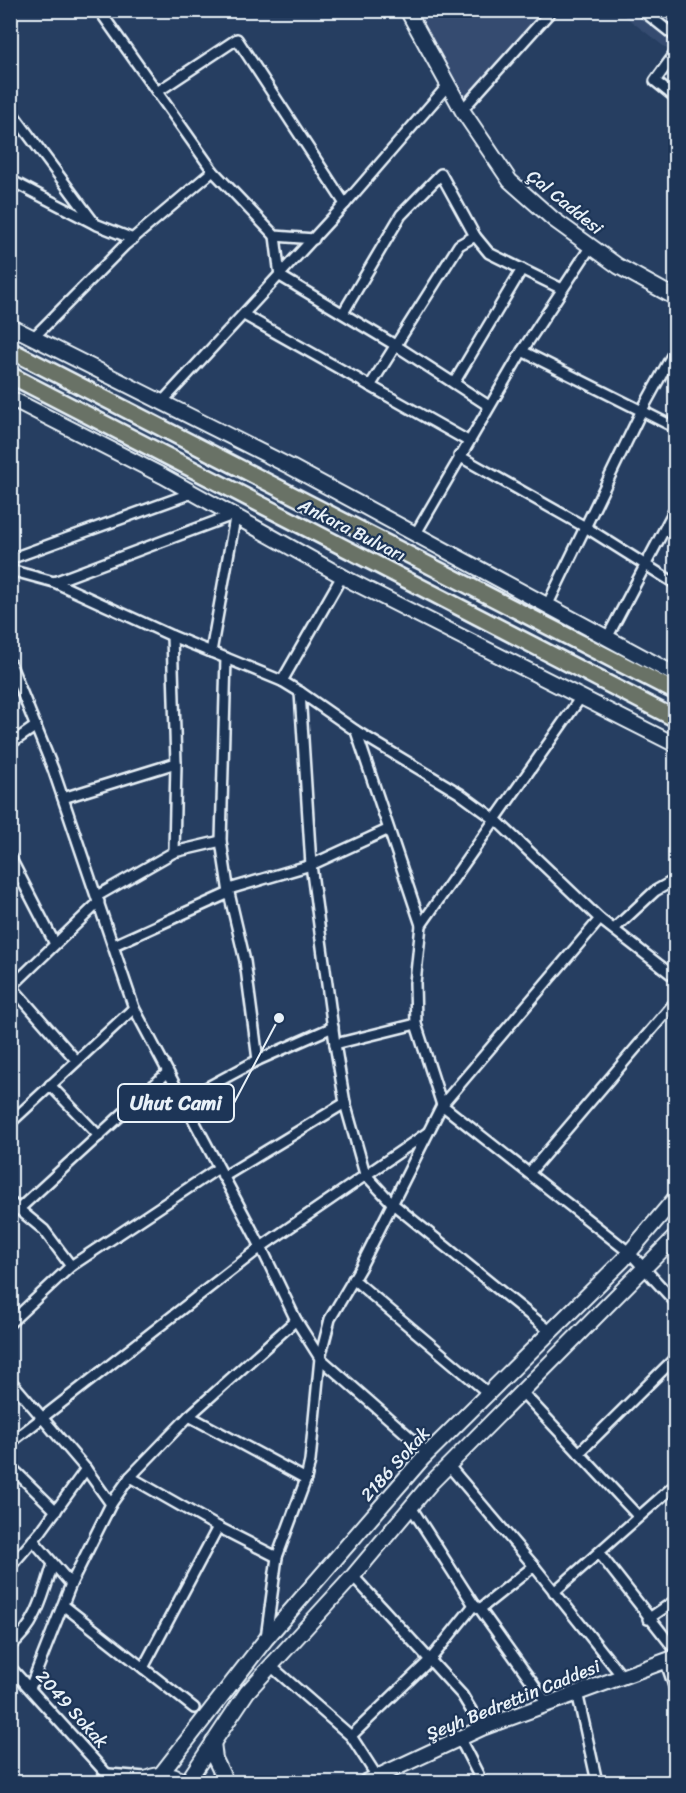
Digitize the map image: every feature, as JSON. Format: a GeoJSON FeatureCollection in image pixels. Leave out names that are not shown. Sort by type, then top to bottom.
{"type":"FeatureCollection","features":[{"type":"Feature","properties":{"kind":"main road","name":"Çal Caddesi"},"geometry":{"type":"LineString","coordinates":[[407,10],[462,110],[510,181],[553,219],[618,266],[675,298]]}},
{"type":"Feature","properties":{"kind":"main road"},"geometry":{"type":"LineString","coordinates":[[10,327],[291,467],[675,675]]}},
{"type":"Feature","properties":{"kind":"main road","name":"Ankara Bulvarı"},"geometry":{"type":"LineString","coordinates":[[10,350],[675,692]]}},
{"type":"Feature","properties":{"kind":"main road","name":"Ankara Bulvarı"},"geometry":{"type":"LineString","coordinates":[[10,375],[675,719]]}},
{"type":"Feature","properties":{"kind":"main road"},"geometry":{"type":"LineString","coordinates":[[11,399],[192,493],[342,576],[675,745]]}},
{"type":"Feature","properties":{"kind":"main road","name":"2186 Sokak"},"geometry":{"type":"LineString","coordinates":[[150,1777],[266,1639],[428,1453],[630,1253],[675,1197]]}},
{"type":"Feature","properties":{"kind":"main road"},"geometry":{"type":"LineString","coordinates":[[150,1777],[173,1776],[186,1782],[247,1692],[272,1667],[411,1507],[675,1236]]}},
{"type":"Feature","properties":{"kind":"main road","name":"Şeyh Bedrettin Caddesi"},"geometry":{"type":"LineString","coordinates":[[372,1780],[482,1728],[672,1656]]}},
{"type":"Feature","properties":{"kind":"main road"},"geometry":{"type":"LineString","coordinates":[[213,1742],[215,1760],[226,1782]]}},
{"type":"Feature","properties":{"kind":"street"},"geometry":{"type":"LineString","coordinates":[[99,10],[213,171],[275,236],[280,276]]}},
{"type":"Feature","properties":{"kind":"street"},"geometry":{"type":"LineString","coordinates":[[462,110],[552,10]]}},
{"type":"Feature","properties":{"kind":"street"},"geometry":{"type":"LineString","coordinates":[[642,10],[675,37]]}},
{"type":"Feature","properties":{"kind":"street"},"geometry":{"type":"LineString","coordinates":[[157,92],[237,39],[345,204]]}},
{"type":"Feature","properties":{"kind":"street"},"geometry":{"type":"LineString","coordinates":[[675,52],[655,81],[675,98]]}},
{"type":"Feature","properties":{"kind":"street"},"geometry":{"type":"LineString","coordinates":[[162,402],[345,204],[449,84]]}},
{"type":"Feature","properties":{"kind":"street"},"geometry":{"type":"LineString","coordinates":[[10,110],[95,224]]}},
{"type":"Feature","properties":{"kind":"street"},"geometry":{"type":"LineString","coordinates":[[33,338],[133,239],[213,171]]}},
{"type":"Feature","properties":{"kind":"street"},"geometry":{"type":"LineString","coordinates":[[343,314],[401,216],[441,174],[475,236],[489,253],[562,289]]}},
{"type":"Feature","properties":{"kind":"street"},"geometry":{"type":"LineString","coordinates":[[10,180],[95,224],[133,239]]}},
{"type":"Feature","properties":{"kind":"street"},"geometry":{"type":"LineString","coordinates":[[275,236],[314,238]]}},
{"type":"Feature","properties":{"kind":"street"},"geometry":{"type":"LineString","coordinates":[[370,386],[459,245],[475,236]]}},
{"type":"Feature","properties":{"kind":"street"},"geometry":{"type":"LineString","coordinates":[[415,535],[522,351],[591,246]]}},
{"type":"Feature","properties":{"kind":"street"},"geometry":{"type":"LineString","coordinates":[[454,382],[522,269]]}},
{"type":"Feature","properties":{"kind":"street"},"geometry":{"type":"LineString","coordinates":[[280,276],[395,345],[489,406]]}},
{"type":"Feature","properties":{"kind":"street"},"geometry":{"type":"LineString","coordinates":[[244,315],[468,441]]}},
{"type":"Feature","properties":{"kind":"street"},"geometry":{"type":"LineString","coordinates":[[547,606],[587,528],[641,412],[675,348]]}},
{"type":"Feature","properties":{"kind":"street"},"geometry":{"type":"LineString","coordinates":[[522,351],[675,428]]}},
{"type":"Feature","properties":{"kind":"street"},"geometry":{"type":"LineString","coordinates":[[459,456],[587,528],[675,584]]}},
{"type":"Feature","properties":{"kind":"street"},"geometry":{"type":"LineString","coordinates":[[10,559],[192,493]]}},
{"type":"Feature","properties":{"kind":"street"},"geometry":{"type":"LineString","coordinates":[[607,638],[675,507]]}},
{"type":"Feature","properties":{"kind":"street"},"geometry":{"type":"LineString","coordinates":[[54,582],[232,517],[211,652]]}},
{"type":"Feature","properties":{"kind":"street"},"geometry":{"type":"LineString","coordinates":[[10,570],[54,582],[172,636],[282,681],[300,692],[356,731],[459,793],[496,820],[600,920],[675,978]]}},
{"type":"Feature","properties":{"kind":"street"},"geometry":{"type":"LineString","coordinates":[[282,681],[342,576]]}},
{"type":"Feature","properties":{"kind":"street"},"geometry":{"type":"LineString","coordinates":[[172,636],[176,763],[174,852]]}},
{"type":"Feature","properties":{"kind":"street"},"geometry":{"type":"LineString","coordinates":[[226,658],[221,841],[229,891],[245,961],[258,1060]]}},
{"type":"Feature","properties":{"kind":"street"},"geometry":{"type":"LineString","coordinates":[[10,663],[63,798],[134,1008],[261,1247],[296,1320],[320,1358],[428,1453]]}},
{"type":"Feature","properties":{"kind":"street"},"geometry":{"type":"LineString","coordinates":[[300,692],[311,865],[335,1044],[345,1103],[365,1174],[393,1204],[551,1332]]}},
{"type":"Feature","properties":{"kind":"street"},"geometry":{"type":"LineString","coordinates":[[421,925],[581,697]]}},
{"type":"Feature","properties":{"kind":"street"},"geometry":{"type":"LineString","coordinates":[[10,744],[36,726]]}},
{"type":"Feature","properties":{"kind":"street"},"geometry":{"type":"LineString","coordinates":[[356,731],[387,830],[421,925],[415,983],[416,1024],[442,1105],[630,1253],[675,1302]]}},
{"type":"Feature","properties":{"kind":"street"},"geometry":{"type":"LineString","coordinates":[[63,798],[176,763]]}},
{"type":"Feature","properties":{"kind":"street"},"geometry":{"type":"LineString","coordinates":[[114,945],[229,891],[311,865],[387,830]]}},
{"type":"Feature","properties":{"kind":"street"},"geometry":{"type":"LineString","coordinates":[[76,1060],[11,988],[98,899],[174,852],[221,841]]}},
{"type":"Feature","properties":{"kind":"street"},"geometry":{"type":"LineString","coordinates":[[10,857],[55,945]]}},
{"type":"Feature","properties":{"kind":"street"},"geometry":{"type":"LineString","coordinates":[[614,929],[655,891],[671,882],[675,885]]}},
{"type":"Feature","properties":{"kind":"street"},"geometry":{"type":"LineString","coordinates":[[266,1639],[277,1557],[306,1479],[320,1358],[330,1319],[393,1204],[442,1105],[600,920]]}},
{"type":"Feature","properties":{"kind":"street"},"geometry":{"type":"LineString","coordinates":[[530,1173],[675,1000]]}},
{"type":"Feature","properties":{"kind":"street"},"geometry":{"type":"LineString","coordinates":[[10,1123],[134,1008]]}},
{"type":"Feature","properties":{"kind":"street"},"geometry":{"type":"LineString","coordinates":[[335,1044],[416,1024]]}},
{"type":"Feature","properties":{"kind":"street"},"geometry":{"type":"LineString","coordinates":[[182,1101],[258,1060],[333,1027]]}},
{"type":"Feature","properties":{"kind":"street"},"geometry":{"type":"LineString","coordinates":[[20,1208],[167,1073]]}},
{"type":"Feature","properties":{"kind":"street"},"geometry":{"type":"LineString","coordinates":[[50,1085],[99,1136]]}},
{"type":"Feature","properties":{"kind":"street"},"geometry":{"type":"LineString","coordinates":[[10,1323],[71,1266],[220,1173],[345,1103]]}},
{"type":"Feature","properties":{"kind":"street"},"geometry":{"type":"LineString","coordinates":[[10,1443],[261,1247],[427,1133]]}},
{"type":"Feature","properties":{"kind":"street"},"geometry":{"type":"LineString","coordinates":[[10,1202],[44,1230],[71,1266]]}},
{"type":"Feature","properties":{"kind":"street"},"geometry":{"type":"LineString","coordinates":[[353,1279],[488,1393]]}},
{"type":"Feature","properties":{"kind":"street"},"geometry":{"type":"LineString","coordinates":[[30,1688],[71,1584],[111,1504],[130,1476],[189,1416],[296,1320]]}},
{"type":"Feature","properties":{"kind":"street"},"geometry":{"type":"LineString","coordinates":[[579,1453],[675,1357]]}},
{"type":"Feature","properties":{"kind":"street"},"geometry":{"type":"LineString","coordinates":[[10,1380],[86,1469],[111,1504]]}},
{"type":"Feature","properties":{"kind":"street"},"geometry":{"type":"LineString","coordinates":[[522,1392],[638,1516]]}},
{"type":"Feature","properties":{"kind":"street"},"geometry":{"type":"LineString","coordinates":[[189,1416],[306,1479]]}},
{"type":"Feature","properties":{"kind":"street"},"geometry":{"type":"LineString","coordinates":[[10,1466],[56,1510]]}},
{"type":"Feature","properties":{"kind":"street"},"geometry":{"type":"LineString","coordinates":[[449,1466],[534,1566],[621,1675]]}},
{"type":"Feature","properties":{"kind":"street"},"geometry":{"type":"LineString","coordinates":[[10,1567],[86,1469]]}},
{"type":"Feature","properties":{"kind":"street"},"geometry":{"type":"LineString","coordinates":[[130,1476],[218,1527],[277,1557]]}},
{"type":"Feature","properties":{"kind":"street"},"geometry":{"type":"LineString","coordinates":[[554,1592],[675,1484]]}},
{"type":"Feature","properties":{"kind":"street"},"geometry":{"type":"LineString","coordinates":[[411,1507],[477,1607],[547,1703]]}},
{"type":"Feature","properties":{"kind":"street"},"geometry":{"type":"LineString","coordinates":[[143,1668],[218,1527]]}},
{"type":"Feature","properties":{"kind":"street"},"geometry":{"type":"LineString","coordinates":[[33,1540],[71,1584]]}},
{"type":"Feature","properties":{"kind":"street"},"geometry":{"type":"LineString","coordinates":[[599,1553],[648,1619],[672,1656],[675,1692]]}},
{"type":"Feature","properties":{"kind":"street"},"geometry":{"type":"LineString","coordinates":[[10,1646],[22,1638],[31,1624],[53,1564]]}},
{"type":"Feature","properties":{"kind":"street"},"geometry":{"type":"LineString","coordinates":[[351,1736],[430,1660],[477,1607],[534,1566]]}},
{"type":"Feature","properties":{"kind":"street"},"geometry":{"type":"LineString","coordinates":[[353,1575],[462,1695],[482,1728]]}},
{"type":"Feature","properties":{"kind":"street"},"geometry":{"type":"LineString","coordinates":[[648,1619],[675,1600]]}},
{"type":"Feature","properties":{"kind":"street"},"geometry":{"type":"LineString","coordinates":[[63,1605],[194,1708]]}},
{"type":"Feature","properties":{"kind":"street","name":"2049 Sokak"},"geometry":{"type":"LineString","coordinates":[[10,1667],[112,1778]]}},
{"type":"Feature","properties":{"kind":"street"},"geometry":{"type":"LineString","coordinates":[[272,1667],[351,1736],[372,1780]]}},
{"type":"Feature","properties":{"kind":"street"},"geometry":{"type":"LineString","coordinates":[[577,1692],[595,1782]]}},
{"type":"Feature","properties":{"kind":"street"},"geometry":{"type":"LineString","coordinates":[[460,1739],[482,1782]]}},
{"type":"Feature","properties":{"kind":"street"},"geometry":{"type":"LineString","coordinates":[[112,1778],[150,1777]]}},
{"type":"Feature","properties":{"kind":"shaded area"},"geometry":{"type":"Polygon","coordinates":[[[406,11],[552,11],[462,110],[406,11]]]}},
{"type":"Feature","properties":{"kind":"shaded area"},"geometry":{"type":"Polygon","coordinates":[[[618,11],[675,11],[675,55],[618,11]]]}},
{"type":"Feature","properties":{"kind":"place","name":"Uhut Cami"},"geometry":{"type":"Point","coordinates":[279,1018]}}]}
